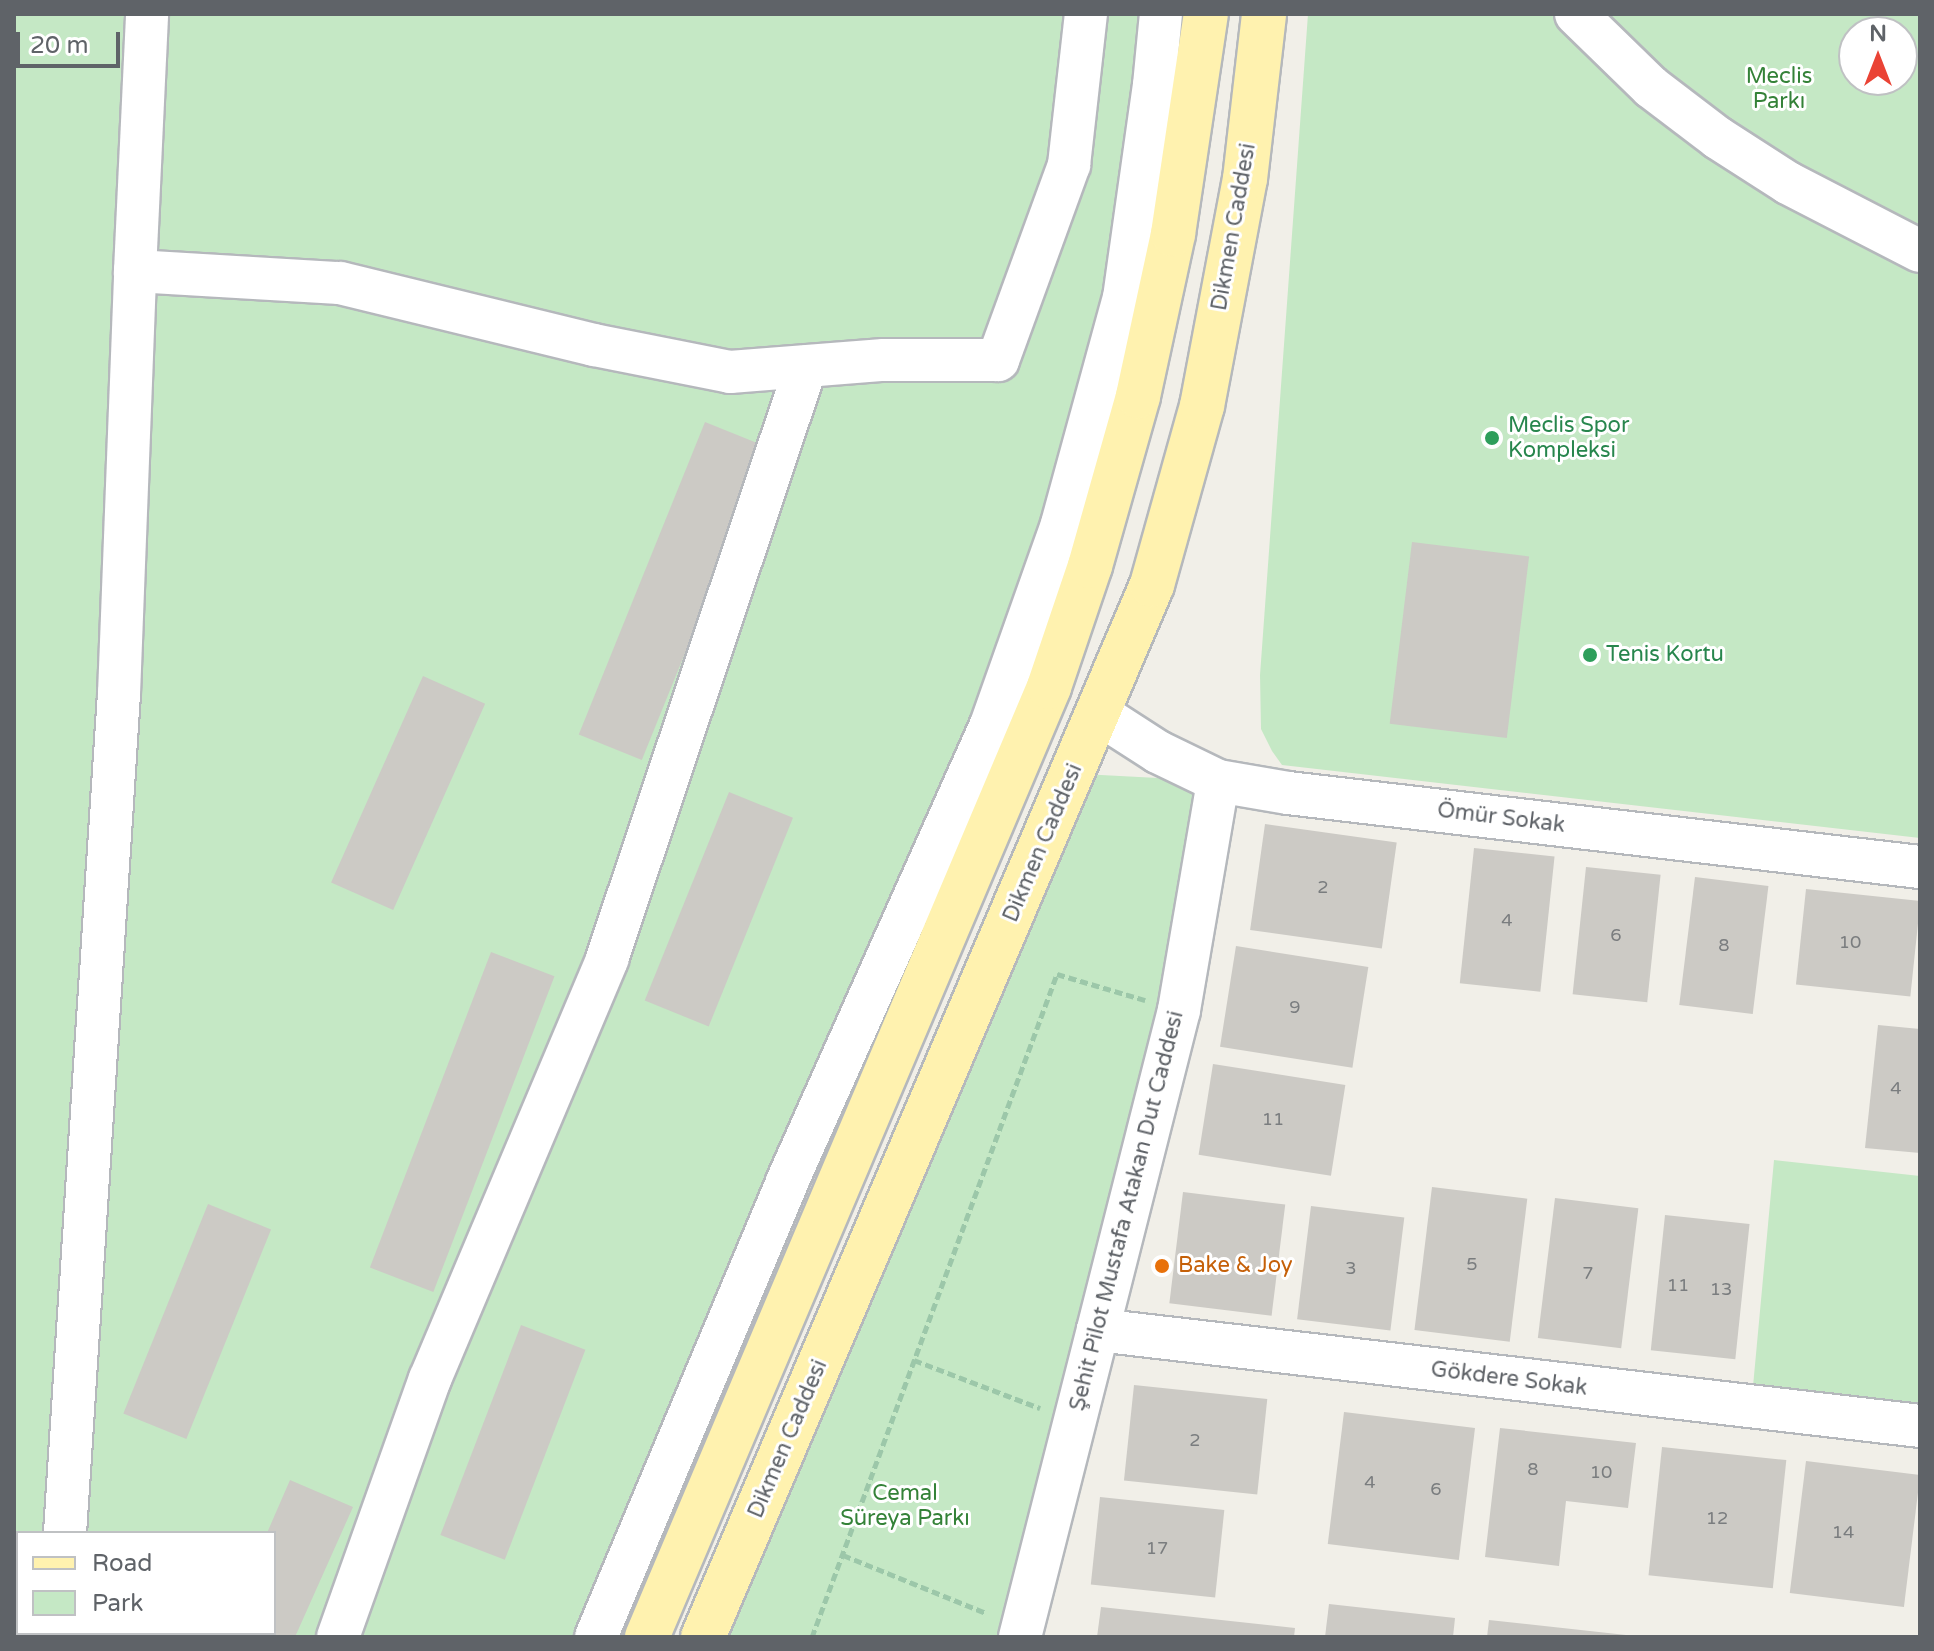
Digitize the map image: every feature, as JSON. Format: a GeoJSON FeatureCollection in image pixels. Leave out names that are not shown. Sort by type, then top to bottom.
{"type":"FeatureCollection","features":[{"type":"Feature","properties":{"kind":"main road"},"geometry":{"type":"LineString","coordinates":[[647,1637],[1049,687],[1090,566],[1138,396],[1173,234],[1206,14]]}},
{"type":"Feature","properties":{"kind":"main road","name":"Dikmen Caddesi"},"geometry":{"type":"LineString","coordinates":[[703,1637],[1152,585],[1202,406],[1245,179],[1264,14]]}},
{"type":"Feature","properties":{"kind":"main road"},"geometry":{"type":"LineString","coordinates":[[1049,687],[1099,714]]}},
{"type":"Feature","properties":{"kind":"street"},"geometry":{"type":"LineString","coordinates":[[65,1531],[119,694],[147,14]]}},
{"type":"Feature","properties":{"kind":"street"},"geometry":{"type":"LineString","coordinates":[[135,271],[340,283],[594,345],[730,372],[884,360],[998,360],[1069,165],[1086,14]]}},
{"type":"Feature","properties":{"kind":"street"},"geometry":{"type":"LineString","coordinates":[[596,1637],[787,1182],[991,725],[1062,524],[1124,298],[1161,14]]}},
{"type":"Feature","properties":{"kind":"street"},"geometry":{"type":"LineString","coordinates":[[1576,14],[1651,87],[1718,138],[1788,183],[1920,251]]}},
{"type":"Feature","properties":{"kind":"street"},"geometry":{"type":"LineString","coordinates":[[338,1637],[430,1379],[607,959],[806,366]]}},
{"type":"Feature","properties":{"kind":"street","name":"Ömür Sokak"},"geometry":{"type":"LineString","coordinates":[[1099,714],[1158,752],[1218,781],[1288,793],[1920,867]]}},
{"type":"Feature","properties":{"kind":"street","name":"Şehit Pilot Mustafa Atakan Dut Caddesi"},"geometry":{"type":"LineString","coordinates":[[1021,1632],[1179,1010],[1218,781]]}},
{"type":"Feature","properties":{"kind":"street","name":"Gökdere Sokak"},"geometry":{"type":"LineString","coordinates":[[1098,1330],[1920,1426]]}},
{"type":"Feature","properties":{"kind":"path"},"geometry":{"type":"LineString","coordinates":[[812,1637],[1057,974],[1179,1010]]}},
{"type":"Feature","properties":{"kind":"path"},"geometry":{"type":"LineString","coordinates":[[914,1360],[1074,1421]]}},
{"type":"Feature","properties":{"kind":"path"},"geometry":{"type":"LineString","coordinates":[[843,1555],[1021,1632]]}},
{"type":"Feature","properties":{"kind":"green space"},"geometry":{"type":"Polygon","coordinates":[[[14,14],[1161,14],[1062,524],[596,1637],[14,1637],[14,14]]]}},
{"type":"Feature","properties":{"kind":"green space","name":"Meclis Parkı"},"geometry":{"type":"Polygon","coordinates":[[[1308,14],[1920,14],[1920,838],[1282,765],[1261,729],[1260,675],[1308,14]]]}},
{"type":"Feature","properties":{"kind":"green space","name":"Cemal Süreya Parkı"},"geometry":{"type":"Polygon","coordinates":[[[1082,774],[1158,778],[1208,795],[1169,1004],[1008,1637],[704,1637],[1082,774]]]}},
{"type":"Feature","properties":{"kind":"green space"},"geometry":{"type":"Polygon","coordinates":[[[1774,1160],[1920,1176],[1920,1426],[1751,1408],[1774,1160]]]}},
{"type":"Feature","properties":{"kind":"building"},"geometry":{"type":"Polygon","coordinates":[[[705,422],[768,447],[642,760],[579,734],[705,422]]]}},
{"type":"Feature","properties":{"kind":"building"},"geometry":{"type":"Polygon","coordinates":[[[1412,542],[1529,556],[1507,738],[1390,724],[1412,542]]]}},
{"type":"Feature","properties":{"kind":"building"},"geometry":{"type":"Polygon","coordinates":[[[423,676],[485,704],[393,910],[331,882],[423,676]]]}},
{"type":"Feature","properties":{"kind":"building"},"geometry":{"type":"Polygon","coordinates":[[[729,792],[793,818],[709,1026],[645,1001],[729,792]]]}},
{"type":"Feature","properties":{"kind":"building"},"geometry":{"type":"Polygon","coordinates":[[[1265,824],[1397,843],[1382,948],[1250,930],[1265,824]]]}},
{"type":"Feature","properties":{"kind":"building"},"geometry":{"type":"Polygon","coordinates":[[[1474,848],[1555,856],[1540,992],[1460,983],[1474,848]]]}},
{"type":"Feature","properties":{"kind":"building"},"geometry":{"type":"Polygon","coordinates":[[[1586,867],[1661,875],[1647,1002],[1573,994],[1586,867]]]}},
{"type":"Feature","properties":{"kind":"building"},"geometry":{"type":"Polygon","coordinates":[[[1695,877],[1768,886],[1753,1014],[1679,1005],[1695,877]]]}},
{"type":"Feature","properties":{"kind":"building"},"geometry":{"type":"Polygon","coordinates":[[[1806,889],[1920,901],[1910,996],[1796,984],[1806,889]]]}},
{"type":"Feature","properties":{"kind":"building"},"geometry":{"type":"Polygon","coordinates":[[[1236,946],[1368,967],[1352,1068],[1220,1047],[1236,946]]]}},
{"type":"Feature","properties":{"kind":"building"},"geometry":{"type":"Polygon","coordinates":[[[491,952],[554,976],[433,1292],[370,1268],[491,952]]]}},
{"type":"Feature","properties":{"kind":"building"},"geometry":{"type":"Polygon","coordinates":[[[1878,1025],[1920,1029],[1920,1153],[1865,1148],[1878,1025]]]}},
{"type":"Feature","properties":{"kind":"building"},"geometry":{"type":"Polygon","coordinates":[[[1213,1064],[1345,1085],[1331,1176],[1199,1155],[1213,1064]]]}},
{"type":"Feature","properties":{"kind":"building"},"geometry":{"type":"Polygon","coordinates":[[[1432,1187],[1527,1199],[1510,1342],[1414,1330],[1432,1187]]]}},
{"type":"Feature","properties":{"kind":"building"},"geometry":{"type":"Polygon","coordinates":[[[1183,1192],[1285,1205],[1272,1316],[1169,1303],[1183,1192]]]}},
{"type":"Feature","properties":{"kind":"building"},"geometry":{"type":"Polygon","coordinates":[[[1555,1198],[1638,1208],[1621,1348],[1538,1338],[1555,1198]]]}},
{"type":"Feature","properties":{"kind":"building"},"geometry":{"type":"Polygon","coordinates":[[[208,1204],[271,1229],[186,1439],[123,1414],[208,1204]]]}},
{"type":"Feature","properties":{"kind":"building"},"geometry":{"type":"Polygon","coordinates":[[[1311,1206],[1404,1217],[1390,1331],[1297,1319],[1311,1206]]]}},
{"type":"Feature","properties":{"kind":"building"},"geometry":{"type":"Polygon","coordinates":[[[1665,1215],[1750,1224],[1735,1359],[1651,1350],[1665,1215]]]}},
{"type":"Feature","properties":{"kind":"building"},"geometry":{"type":"Polygon","coordinates":[[[521,1325],[585,1350],[505,1560],[440,1535],[521,1325]]]}},
{"type":"Feature","properties":{"kind":"building"},"geometry":{"type":"Polygon","coordinates":[[[1134,1385],[1267,1399],[1257,1494],[1124,1480],[1134,1385]]]}},
{"type":"Feature","properties":{"kind":"building"},"geometry":{"type":"Polygon","coordinates":[[[1344,1412],[1475,1428],[1459,1560],[1328,1544],[1344,1412]]]}},
{"type":"Feature","properties":{"kind":"building"},"geometry":{"type":"Polygon","coordinates":[[[1500,1428],[1636,1443],[1628,1508],[1566,1501],[1559,1566],[1485,1557],[1500,1428]]]}},
{"type":"Feature","properties":{"kind":"building"},"geometry":{"type":"Polygon","coordinates":[[[1662,1447],[1786,1460],[1773,1588],[1649,1575],[1662,1447]]]}},
{"type":"Feature","properties":{"kind":"building"},"geometry":{"type":"Polygon","coordinates":[[[1806,1461],[1920,1475],[1904,1607],[1790,1593],[1806,1461]]]}},
{"type":"Feature","properties":{"kind":"building"},"geometry":{"type":"Polygon","coordinates":[[[290,1480],[353,1507],[295,1637],[221,1637],[276,1635],[276,1531],[268,1531],[290,1480]]]}},
{"type":"Feature","properties":{"kind":"building"},"geometry":{"type":"Polygon","coordinates":[[[1100,1497],[1224,1510],[1215,1598],[1091,1585],[1100,1497]]]}},
{"type":"Feature","properties":{"kind":"building"},"geometry":{"type":"Polygon","coordinates":[[[1329,1604],[1455,1618],[1453,1637],[1325,1637],[1329,1604]]]}},
{"type":"Feature","properties":{"kind":"building"},"geometry":{"type":"Polygon","coordinates":[[[1101,1607],[1295,1628],[1294,1637],[1097,1637],[1101,1607]]]}},
{"type":"Feature","properties":{"kind":"building"},"geometry":{"type":"Polygon","coordinates":[[[1489,1620],[1626,1635],[1626,1637],[1487,1637],[1489,1620]]]}},
{"type":"Feature","properties":{"kind":"place","name":"Meclis Spor Kompleksi"},"geometry":{"type":"Point","coordinates":[1492,438]}},
{"type":"Feature","properties":{"kind":"place","name":"Tenis Kortu"},"geometry":{"type":"Point","coordinates":[1590,655]}},
{"type":"Feature","properties":{"kind":"place","name":"Bake & Joy"},"geometry":{"type":"Point","coordinates":[1162,1266]}}]}
